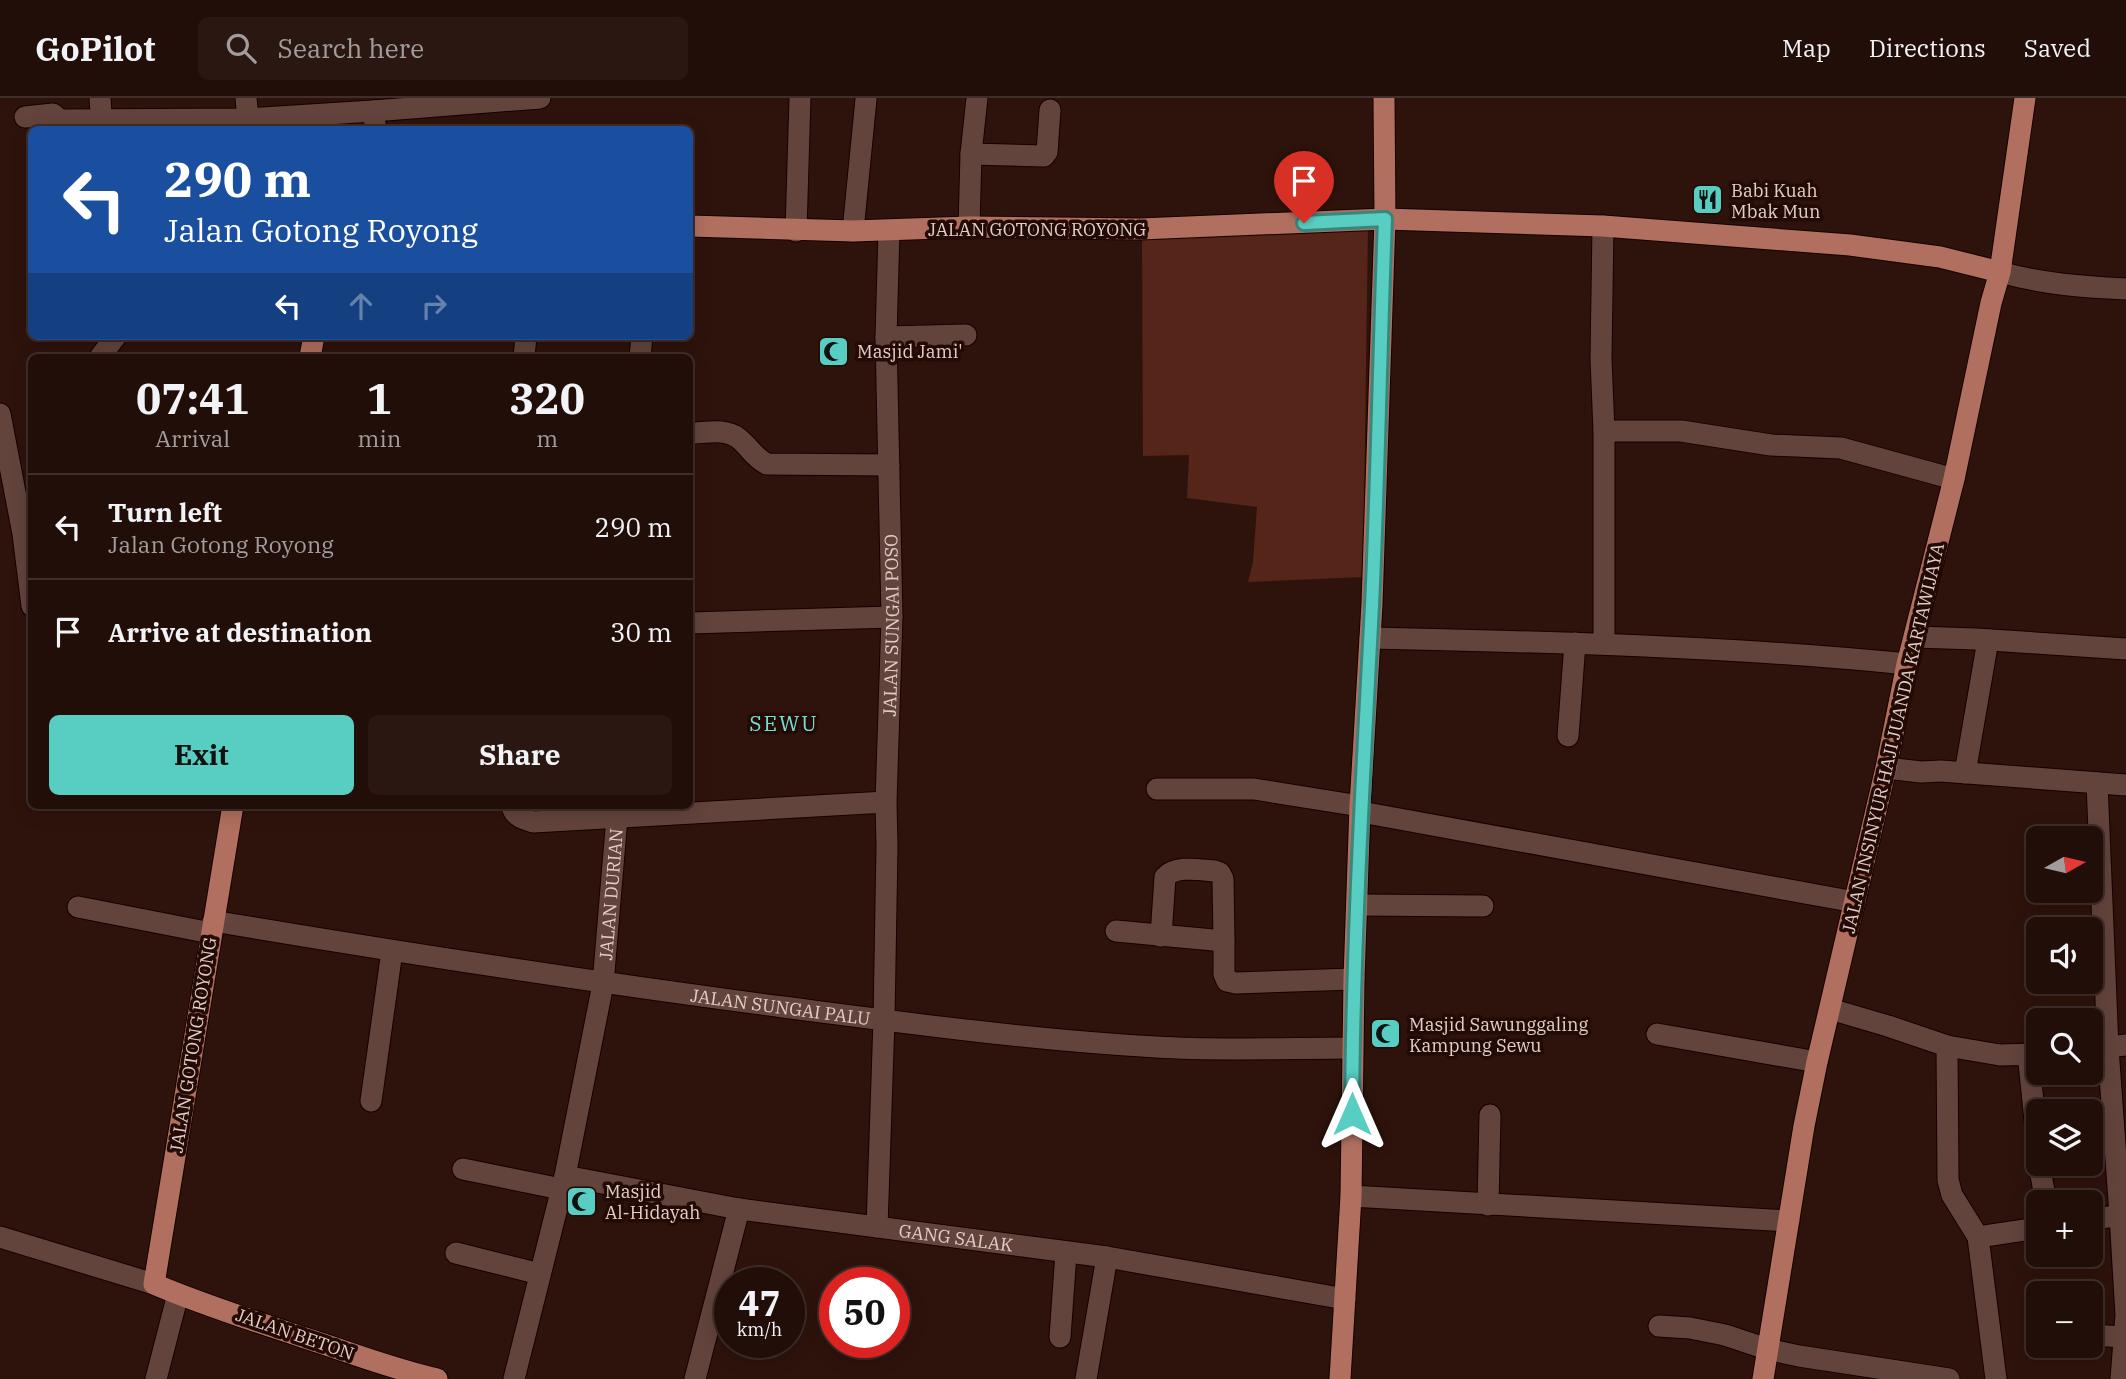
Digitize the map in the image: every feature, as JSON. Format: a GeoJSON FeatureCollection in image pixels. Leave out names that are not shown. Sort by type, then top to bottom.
{"type":"FeatureCollection","features":[{"type":"Feature","properties":{"kind":"main road"},"geometry":{"type":"LineString","coordinates":[[1340,1379],[1351,1196],[1354,979],[1385,219],[1384,98]]}},
{"type":"Feature","properties":{"kind":"main road","name":"JALAN INSINYUR HAJI JUANDA KARTAWIJAYA"},"geometry":{"type":"LineString","coordinates":[[1763,1379],[1804,1126],[1886,768],[1907,664],[1954,479],[2000,272],[2025,98]]}},
{"type":"Feature","properties":{"kind":"main road","name":"JALAN GOTONG ROYONG"},"geometry":{"type":"LineString","coordinates":[[693,226],[796,231],[889,231],[969,227],[1140,229],[1385,219],[1603,226],[1850,245],[1940,257],[2000,272]]}},
{"type":"Feature","properties":{"kind":"main road","name":"JALAN GOTONG ROYONG"},"geometry":{"type":"LineString","coordinates":[[154,1284],[232,809]]}},
{"type":"Feature","properties":{"kind":"main road","name":"JALAN BETON"},"geometry":{"type":"LineString","coordinates":[[154,1284],[413,1374],[437,1379]]}},
{"type":"Feature","properties":{"kind":"street"},"geometry":{"type":"LineString","coordinates":[[25,117],[53,114],[60,120],[101,115],[247,109],[374,120],[540,98]]}},
{"type":"Feature","properties":{"kind":"street"},"geometry":{"type":"LineString","coordinates":[[796,231],[800,98]]}},
{"type":"Feature","properties":{"kind":"street"},"geometry":{"type":"LineString","coordinates":[[969,227],[971,154],[977,98]]}},
{"type":"Feature","properties":{"kind":"street"},"geometry":{"type":"LineString","coordinates":[[853,231],[866,100]]}},
{"type":"Feature","properties":{"kind":"street"},"geometry":{"type":"LineString","coordinates":[[971,154],[1044,156],[1047,152],[1050,110]]}},
{"type":"Feature","properties":{"kind":"street"},"geometry":{"type":"LineString","coordinates":[[1603,226],[1601,359],[1604,431],[1604,643]]}},
{"type":"Feature","properties":{"kind":"street","name":"JALAN SUNGAI POSO"},"geometry":{"type":"LineString","coordinates":[[877,1227],[892,617],[886,337],[889,231]]}},
{"type":"Feature","properties":{"kind":"street"},"geometry":{"type":"LineString","coordinates":[[2000,272],[2071,287],[2126,289]]}},
{"type":"Feature","properties":{"kind":"street"},"geometry":{"type":"LineString","coordinates":[[886,337],[966,335]]}},
{"type":"Feature","properties":{"kind":"street"},"geometry":{"type":"LineString","coordinates":[[102,354],[113,340]]}},
{"type":"Feature","properties":{"kind":"street"},"geometry":{"type":"LineString","coordinates":[[0,414],[28,574]]}},
{"type":"Feature","properties":{"kind":"street"},"geometry":{"type":"LineString","coordinates":[[1604,431],[1682,431],[1771,446],[1841,448],[1954,479]]}},
{"type":"Feature","properties":{"kind":"street"},"geometry":{"type":"LineString","coordinates":[[693,433],[726,432],[738,438],[757,459],[768,464],[889,465]]}},
{"type":"Feature","properties":{"kind":"street"},"geometry":{"type":"LineString","coordinates":[[693,622],[892,617]]}},
{"type":"Feature","properties":{"kind":"street"},"geometry":{"type":"LineString","coordinates":[[1915,637],[2126,649]]}},
{"type":"Feature","properties":{"kind":"street"},"geometry":{"type":"LineString","coordinates":[[1370,638],[1604,643],[1838,657],[1907,664]]}},
{"type":"Feature","properties":{"kind":"street"},"geometry":{"type":"LineString","coordinates":[[1965,773],[1982,640]]}},
{"type":"Feature","properties":{"kind":"street"},"geometry":{"type":"LineString","coordinates":[[1568,736],[1575,643]]}},
{"type":"Feature","properties":{"kind":"street"},"geometry":{"type":"LineString","coordinates":[[1886,768],[2126,785]]}},
{"type":"Feature","properties":{"kind":"street"},"geometry":{"type":"LineString","coordinates":[[2097,783],[2108,1047],[2122,1211],[2125,1322],[2121,1379]]}},
{"type":"Feature","properties":{"kind":"street"},"geometry":{"type":"LineString","coordinates":[[1157,789],[1254,789],[1855,902]]}},
{"type":"Feature","properties":{"kind":"street"},"geometry":{"type":"LineString","coordinates":[[693,808],[886,802]]}},
{"type":"Feature","properties":{"kind":"street"},"geometry":{"type":"LineString","coordinates":[[513,809],[521,819],[533,822],[617,811],[677,809]]}},
{"type":"Feature","properties":{"kind":"street","name":"JALAN DURIAN"},"geometry":{"type":"LineString","coordinates":[[514,1379],[563,1182],[603,984],[617,811]]}},
{"type":"Feature","properties":{"kind":"street"},"geometry":{"type":"LineString","coordinates":[[1161,936],[1165,877],[1170,871],[1177,870],[1215,871],[1220,873],[1223,879],[1224,974],[1227,981],[1354,979]]}},
{"type":"Feature","properties":{"kind":"street"},"geometry":{"type":"LineString","coordinates":[[1358,905],[1483,906]]}},
{"type":"Feature","properties":{"kind":"street","name":"JALAN SUNGAI PALU"},"geometry":{"type":"LineString","coordinates":[[78,907],[393,951],[603,984],[1036,1038],[1158,1047],[1352,1048]]}},
{"type":"Feature","properties":{"kind":"street"},"geometry":{"type":"LineString","coordinates":[[1116,931],[1224,941]]}},
{"type":"Feature","properties":{"kind":"street"},"geometry":{"type":"LineString","coordinates":[[371,1101],[393,951]]}},
{"type":"Feature","properties":{"kind":"street"},"geometry":{"type":"LineString","coordinates":[[1830,1009],[1947,1046],[2000,1055],[2026,1054]]}},
{"type":"Feature","properties":{"kind":"street"},"geometry":{"type":"LineString","coordinates":[[1657,1034],[1818,1062]]}},
{"type":"Feature","properties":{"kind":"street"},"geometry":{"type":"LineString","coordinates":[[1947,1046],[1948,1180],[1952,1195],[1978,1237],[1996,1379]]}},
{"type":"Feature","properties":{"kind":"street"},"geometry":{"type":"LineString","coordinates":[[1488,1205],[1490,1115]]}},
{"type":"Feature","properties":{"kind":"street","name":"GANG SALAK"},"geometry":{"type":"LineString","coordinates":[[463,1169],[739,1209],[1107,1257],[1345,1300]]}},
{"type":"Feature","properties":{"kind":"street"},"geometry":{"type":"LineString","coordinates":[[1351,1196],[1789,1221]]}},
{"type":"Feature","properties":{"kind":"street"},"geometry":{"type":"LineString","coordinates":[[695,1379],[739,1209]]}},
{"type":"Feature","properties":{"kind":"street"},"geometry":{"type":"LineString","coordinates":[[2103,1217],[2122,1211]]}},
{"type":"Feature","properties":{"kind":"street"},"geometry":{"type":"LineString","coordinates":[[1978,1237],[2026,1230]]}},
{"type":"Feature","properties":{"kind":"street"},"geometry":{"type":"LineString","coordinates":[[0,1237],[154,1284]]}},
{"type":"Feature","properties":{"kind":"street"},"geometry":{"type":"LineString","coordinates":[[456,1253],[540,1274]]}},
{"type":"Feature","properties":{"kind":"street"},"geometry":{"type":"LineString","coordinates":[[1060,1337],[1066,1253]]}},
{"type":"Feature","properties":{"kind":"street"},"geometry":{"type":"LineString","coordinates":[[1086,1379],[1107,1257]]}},
{"type":"Feature","properties":{"kind":"street"},"geometry":{"type":"LineString","coordinates":[[156,1379],[178,1294]]}},
{"type":"Feature","properties":{"kind":"street"},"geometry":{"type":"LineString","coordinates":[[2103,1330],[2125,1322]]}},
{"type":"Feature","properties":{"kind":"street"},"geometry":{"type":"LineString","coordinates":[[1659,1326],[1690,1328],[1725,1335],[1767,1349],[1809,1358],[1949,1379]]}},
{"type":"Feature","properties":{"kind":"shaded area"},"geometry":{"type":"Polygon","coordinates":[[[1368,226],[1363,577],[1248,582],[1253,562],[1257,507],[1187,498],[1189,455],[1143,456],[1142,238],[1368,226]]]}},
{"type":"Feature","properties":{"kind":"place","name":"Babi Kuah Mbak Mun"},"geometry":{"type":"Point","coordinates":[1708,200]}},
{"type":"Feature","properties":{"kind":"place","name":"Masjid Jami'"},"geometry":{"type":"Point","coordinates":[834,351]}},
{"type":"Feature","properties":{"kind":"place","name":"Masjid Sawunggaling Kampung Sewu"},"geometry":{"type":"Point","coordinates":[1386,1034]}},
{"type":"Feature","properties":{"kind":"place","name":"Masjid Al-Hidayah"},"geometry":{"type":"Point","coordinates":[582,1201]}},
{"type":"Feature","properties":{"kind":"district","name":"SEWU"},"geometry":{"type":"Point","coordinates":[784,723]}},
{"type":"Feature","properties":{"kind":"route"},"geometry":{"type":"LineString","coordinates":[[1304,223],[1385,219],[1372,604],[1360,806],[1352,1114]]}}]}
